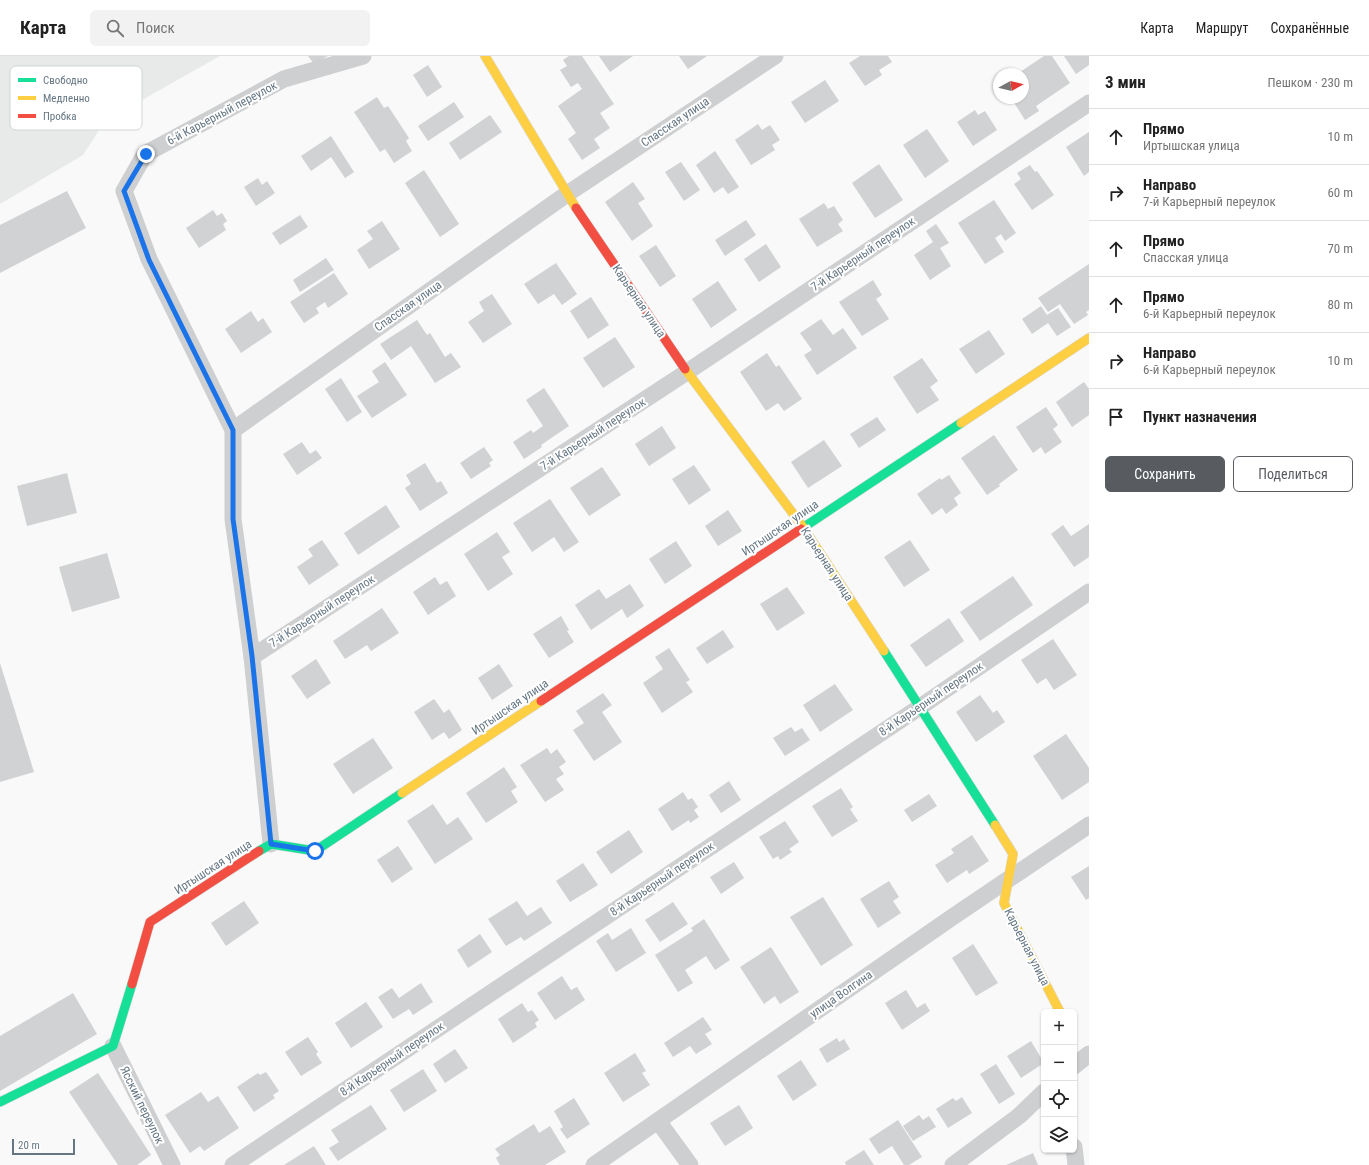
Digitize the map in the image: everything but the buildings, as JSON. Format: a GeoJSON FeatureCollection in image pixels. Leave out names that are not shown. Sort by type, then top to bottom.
{"type":"FeatureCollection","features":[{"type":"Feature","properties":{"kind":"street","name":"6-й Карьерный переулок"},"geometry":{"type":"LineString","coordinates":[[233,430],[149,260],[124,191],[146,154],[284,79],[363,56]]}},
{"type":"Feature","properties":{"kind":"street","name":"Карьерная улица"},"geometry":{"type":"LineString","coordinates":[[485,56],[567,194],[687,372],[803,527],[1013,854],[1004,903],[1058,1009]]}},
{"type":"Feature","properties":{"kind":"street","name":"Спасская улица"},"geometry":{"type":"LineString","coordinates":[[233,430],[567,194],[775,56]]}},
{"type":"Feature","properties":{"kind":"street","name":"7-й Карьерный переулок"},"geometry":{"type":"LineString","coordinates":[[252,656],[687,372],[1089,103]]}},
{"type":"Feature","properties":{"kind":"street","name":"Иртышская улица"},"geometry":{"type":"LineString","coordinates":[[113,1046],[150,922],[271,844],[315,851],[1089,338]]}},
{"type":"Feature","properties":{"kind":"street"},"geometry":{"type":"LineString","coordinates":[[233,430],[233,519],[252,656],[271,844]]}},
{"type":"Feature","properties":{"kind":"street","name":"8-й Карьерный переулок"},"geometry":{"type":"LineString","coordinates":[[233,1165],[920,707],[1089,592]]}},
{"type":"Feature","properties":{"kind":"street","name":"улица Волгина"},"geometry":{"type":"LineString","coordinates":[[594,1165],[948,920],[1009,881],[1089,825]]}},
{"type":"Feature","properties":{"kind":"street"},"geometry":{"type":"LineString","coordinates":[[0,1102],[113,1046]]}},
{"type":"Feature","properties":{"kind":"street","name":"Ясский переулок"},"geometry":{"type":"LineString","coordinates":[[113,1046],[172,1165]]}},
{"type":"Feature","properties":{"kind":"street"},"geometry":{"type":"LineString","coordinates":[[1077,1064],[1089,1054]]}},
{"type":"Feature","properties":{"kind":"street"},"geometry":{"type":"LineString","coordinates":[[953,1165],[1019,1116],[1041,1095]]}},
{"type":"Feature","properties":{"kind":"street"},"geometry":{"type":"LineString","coordinates":[[658,1121],[690,1165]]}},
{"type":"Feature","properties":{"kind":"street"},"geometry":{"type":"LineString","coordinates":[[1075,1153],[1076,1165]]}},
{"type":"Feature","properties":{"kind":"shaded area"},"geometry":{"type":"Polygon","coordinates":[[[0,56],[220,56],[142,100],[142,66],[10,66],[10,130],[99,130],[83,155],[0,204],[0,56]]]}},
{"type":"Feature","properties":{"kind":"traffic: fast"},"geometry":{"type":"LineString","coordinates":[[801,529],[961,423]]}},
{"type":"Feature","properties":{"kind":"traffic: fast"},"geometry":{"type":"LineString","coordinates":[[884,651],[995,825]]}},
{"type":"Feature","properties":{"kind":"traffic: fast"},"geometry":{"type":"LineString","coordinates":[[259,851],[271,844],[315,851],[402,793]]}},
{"type":"Feature","properties":{"kind":"traffic: fast"},"geometry":{"type":"LineString","coordinates":[[0,1102],[113,1046],[132,984]]}},
{"type":"Feature","properties":{"kind":"traffic: slow"},"geometry":{"type":"LineString","coordinates":[[485,56],[576,208]]}},
{"type":"Feature","properties":{"kind":"traffic: slow"},"geometry":{"type":"LineString","coordinates":[[961,423],[1089,338]]}},
{"type":"Feature","properties":{"kind":"traffic: slow"},"geometry":{"type":"LineString","coordinates":[[685,369],[803,527],[884,651]]}},
{"type":"Feature","properties":{"kind":"traffic: slow"},"geometry":{"type":"LineString","coordinates":[[402,793],[541,701]]}},
{"type":"Feature","properties":{"kind":"traffic: slow"},"geometry":{"type":"LineString","coordinates":[[995,825],[1013,854],[1004,903],[1058,1009]]}},
{"type":"Feature","properties":{"kind":"traffic: jam"},"geometry":{"type":"LineString","coordinates":[[576,208],[685,369]]}},
{"type":"Feature","properties":{"kind":"traffic: jam"},"geometry":{"type":"LineString","coordinates":[[541,701],[801,529]]}},
{"type":"Feature","properties":{"kind":"traffic: jam"},"geometry":{"type":"LineString","coordinates":[[132,984],[150,922],[259,851]]}},
{"type":"Feature","properties":{"kind":"route"},"geometry":{"type":"LineString","coordinates":[[146,154],[124,191],[149,260],[233,430],[233,519],[252,656],[271,844],[315,851]]}}]}
